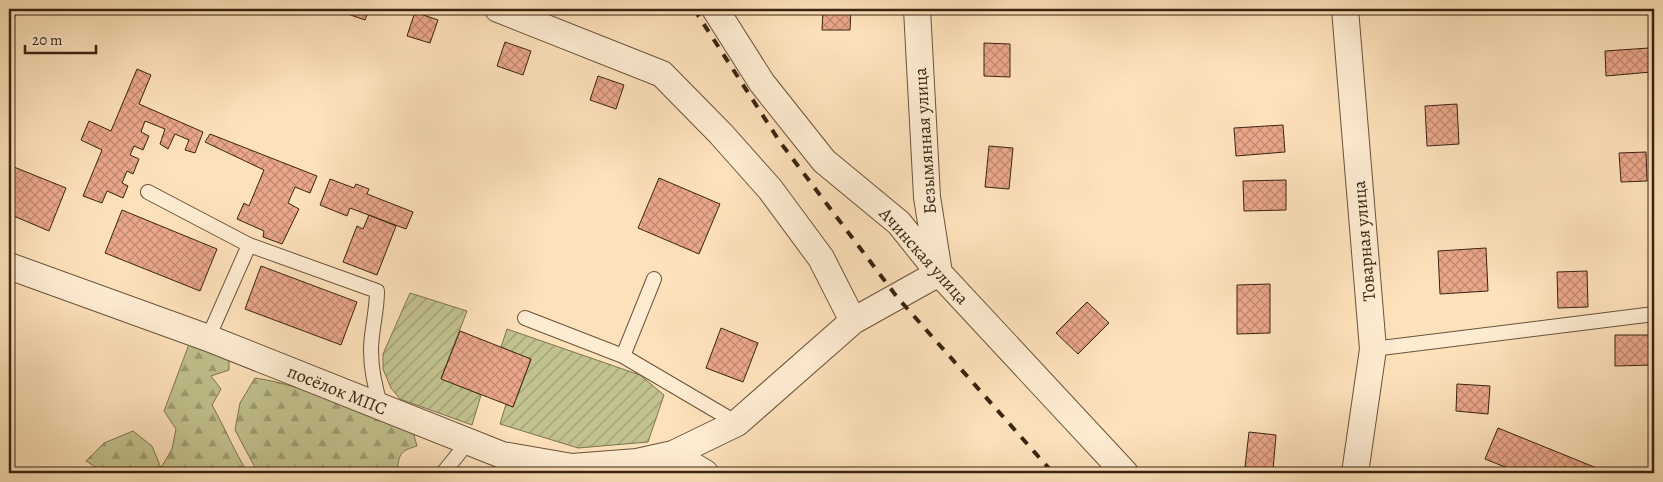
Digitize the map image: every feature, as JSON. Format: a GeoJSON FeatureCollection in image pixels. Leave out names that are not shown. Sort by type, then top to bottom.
{"type":"FeatureCollection","features":[{"type":"Feature","properties":{"kind":"street"},"geometry":{"type":"LineString","coordinates":[[498,9],[662,74],[721,134],[770,189],[821,258],[853,320]]}},
{"type":"Feature","properties":{"kind":"street","name":"Ачинская улица"},"geometry":{"type":"LineString","coordinates":[[715,9],[762,83],[824,161],[898,223],[939,273],[1125,473]]}},
{"type":"Feature","properties":{"kind":"street","name":"Безымянная улица"},"geometry":{"type":"LineString","coordinates":[[917,9],[927,197],[939,273]]}},
{"type":"Feature","properties":{"kind":"street","name":"Товарная улица"},"geometry":{"type":"LineString","coordinates":[[1345,9],[1373,349],[1355,473]]}},
{"type":"Feature","properties":{"kind":"street","name":"посёлок МПС"},"geometry":{"type":"LineString","coordinates":[[9,266],[208,338],[502,455],[572,467],[637,462],[666,464],[737,423],[853,320],[939,273]]}},
{"type":"Feature","properties":{"kind":"street"},"geometry":{"type":"LineString","coordinates":[[666,464],[706,473]]}},
{"type":"Feature","properties":{"kind":"lane"},"geometry":{"type":"LineString","coordinates":[[148,192],[249,245],[377,291],[377,314],[371,348],[372,378],[381,407]]}},
{"type":"Feature","properties":{"kind":"lane"},"geometry":{"type":"LineString","coordinates":[[208,338],[249,245]]}},
{"type":"Feature","properties":{"kind":"lane"},"geometry":{"type":"LineString","coordinates":[[623,356],[654,280]]}},
{"type":"Feature","properties":{"kind":"lane"},"geometry":{"type":"LineString","coordinates":[[1373,349],[1654,314]]}},
{"type":"Feature","properties":{"kind":"lane"},"geometry":{"type":"LineString","coordinates":[[525,318],[623,356],[737,423]]}},
{"type":"Feature","properties":{"kind":"lane"},"geometry":{"type":"LineString","coordinates":[[442,473],[468,442]]}},
{"type":"Feature","properties":{"kind":"green space"},"geometry":{"type":"Polygon","coordinates":[[[410,293],[467,311],[441,378],[481,395],[472,425],[400,399],[391,388],[383,369],[383,354],[410,293]]]}},
{"type":"Feature","properties":{"kind":"green space"},"geometry":{"type":"Polygon","coordinates":[[[507,329],[640,375],[664,395],[648,442],[578,448],[500,424],[506,404],[513,407],[531,360],[501,347],[507,329]]]}},
{"type":"Feature","properties":{"kind":"green space"},"geometry":{"type":"Polygon","coordinates":[[[191,339],[229,354],[229,370],[211,376],[221,389],[212,405],[248,473],[105,473],[86,461],[104,443],[133,431],[152,446],[161,468],[172,449],[176,429],[164,411],[191,339]]]}},
{"type":"Feature","properties":{"kind":"green space"},"geometry":{"type":"Polygon","coordinates":[[[255,378],[295,387],[413,432],[417,446],[403,452],[398,462],[397,473],[258,473],[235,430],[240,403],[255,378]]]}},
{"type":"Feature","properties":{"kind":"building"},"geometry":{"type":"Polygon","coordinates":[[[340,9],[369,9],[365,20],[339,11],[340,9]]]}},
{"type":"Feature","properties":{"kind":"building"},"geometry":{"type":"Polygon","coordinates":[[[823,9],[851,9],[850,30],[822,30],[823,9]]]}},
{"type":"Feature","properties":{"kind":"building"},"geometry":{"type":"Polygon","coordinates":[[[415,12],[438,20],[430,43],[407,36],[415,12]]]}},
{"type":"Feature","properties":{"kind":"building"},"geometry":{"type":"Polygon","coordinates":[[[505,42],[531,51],[523,75],[497,66],[505,42]]]}},
{"type":"Feature","properties":{"kind":"building"},"geometry":{"type":"Polygon","coordinates":[[[984,43],[1010,44],[1010,77],[984,76],[984,43]]]}},
{"type":"Feature","properties":{"kind":"building"},"geometry":{"type":"Polygon","coordinates":[[[1649,48],[1651,72],[1606,76],[1605,51],[1649,48]]]}},
{"type":"Feature","properties":{"kind":"building"},"geometry":{"type":"Polygon","coordinates":[[[137,69],[151,75],[139,104],[203,132],[195,153],[185,150],[189,140],[175,134],[168,149],[160,144],[165,129],[145,121],[141,132],[149,136],[143,150],[134,146],[130,155],[139,159],[133,174],[127,171],[122,183],[128,186],[123,198],[107,191],[102,203],[83,196],[102,150],[81,140],[89,121],[111,131],[137,69]]]}},
{"type":"Feature","properties":{"kind":"building"},"geometry":{"type":"Polygon","coordinates":[[[598,76],[624,85],[616,109],[590,100],[598,76]]]}},
{"type":"Feature","properties":{"kind":"building"},"geometry":{"type":"Polygon","coordinates":[[[1457,104],[1459,144],[1427,146],[1425,106],[1457,104]]]}},
{"type":"Feature","properties":{"kind":"building"},"geometry":{"type":"Polygon","coordinates":[[[1283,125],[1285,152],[1236,156],[1234,128],[1283,125]]]}},
{"type":"Feature","properties":{"kind":"building"},"geometry":{"type":"Polygon","coordinates":[[[210,134],[317,176],[310,193],[295,187],[288,203],[299,209],[282,244],[263,237],[264,231],[237,219],[244,203],[249,206],[264,170],[205,142],[210,134]]]}},
{"type":"Feature","properties":{"kind":"building"},"geometry":{"type":"Polygon","coordinates":[[[989,146],[1013,148],[1009,189],[985,187],[989,146]]]}},
{"type":"Feature","properties":{"kind":"building"},"geometry":{"type":"Polygon","coordinates":[[[1646,152],[1647,181],[1621,182],[1619,153],[1646,152]]]}},
{"type":"Feature","properties":{"kind":"building"},"geometry":{"type":"Polygon","coordinates":[[[9,165],[66,188],[49,231],[9,214],[9,165]]]}},
{"type":"Feature","properties":{"kind":"building"},"geometry":{"type":"Polygon","coordinates":[[[659,178],[720,204],[699,254],[638,228],[659,178]]]}},
{"type":"Feature","properties":{"kind":"building"},"geometry":{"type":"Polygon","coordinates":[[[330,179],[354,188],[356,184],[369,189],[367,194],[413,212],[406,229],[350,208],[347,216],[320,205],[330,179]]]}},
{"type":"Feature","properties":{"kind":"building"},"geometry":{"type":"Polygon","coordinates":[[[1286,180],[1286,210],[1244,211],[1243,181],[1286,180]]]}},
{"type":"Feature","properties":{"kind":"building"},"geometry":{"type":"Polygon","coordinates":[[[122,210],[217,249],[200,291],[105,253],[122,210]]]}},
{"type":"Feature","properties":{"kind":"building"},"geometry":{"type":"Polygon","coordinates":[[[369,215],[396,226],[377,275],[343,262],[357,226],[363,229],[369,215]]]}},
{"type":"Feature","properties":{"kind":"building"},"geometry":{"type":"Polygon","coordinates":[[[1486,248],[1488,291],[1440,294],[1438,251],[1486,248]]]}},
{"type":"Feature","properties":{"kind":"building"},"geometry":{"type":"Polygon","coordinates":[[[261,266],[357,302],[341,345],[245,309],[261,266]]]}},
{"type":"Feature","properties":{"kind":"building"},"geometry":{"type":"Polygon","coordinates":[[[1587,271],[1588,307],[1558,308],[1557,272],[1587,271]]]}},
{"type":"Feature","properties":{"kind":"building"},"geometry":{"type":"Polygon","coordinates":[[[1270,284],[1270,333],[1237,334],[1237,285],[1270,284]]]}},
{"type":"Feature","properties":{"kind":"building"},"geometry":{"type":"Polygon","coordinates":[[[1087,302],[1109,323],[1078,354],[1056,333],[1087,302]]]}},
{"type":"Feature","properties":{"kind":"building"},"geometry":{"type":"Polygon","coordinates":[[[721,328],[758,343],[743,382],[706,368],[721,328]]]}},
{"type":"Feature","properties":{"kind":"building"},"geometry":{"type":"Polygon","coordinates":[[[460,331],[531,359],[513,407],[441,379],[460,331]]]}},
{"type":"Feature","properties":{"kind":"building"},"geometry":{"type":"Polygon","coordinates":[[[1615,335],[1654,335],[1654,365],[1615,366],[1615,335]]]}},
{"type":"Feature","properties":{"kind":"building"},"geometry":{"type":"Polygon","coordinates":[[[1457,384],[1490,386],[1488,414],[1456,411],[1457,384]]]}},
{"type":"Feature","properties":{"kind":"building"},"geometry":{"type":"Polygon","coordinates":[[[1498,428],[1609,473],[1520,473],[1485,459],[1498,428]]]}},
{"type":"Feature","properties":{"kind":"building"},"geometry":{"type":"Polygon","coordinates":[[[1249,432],[1276,435],[1273,470],[1245,467],[1249,432]]]}},
{"type":"Feature","properties":{"kind":"railway"},"geometry":{"type":"LineString","coordinates":[[694,9],[780,142],[897,297],[1053,473]]}}]}
